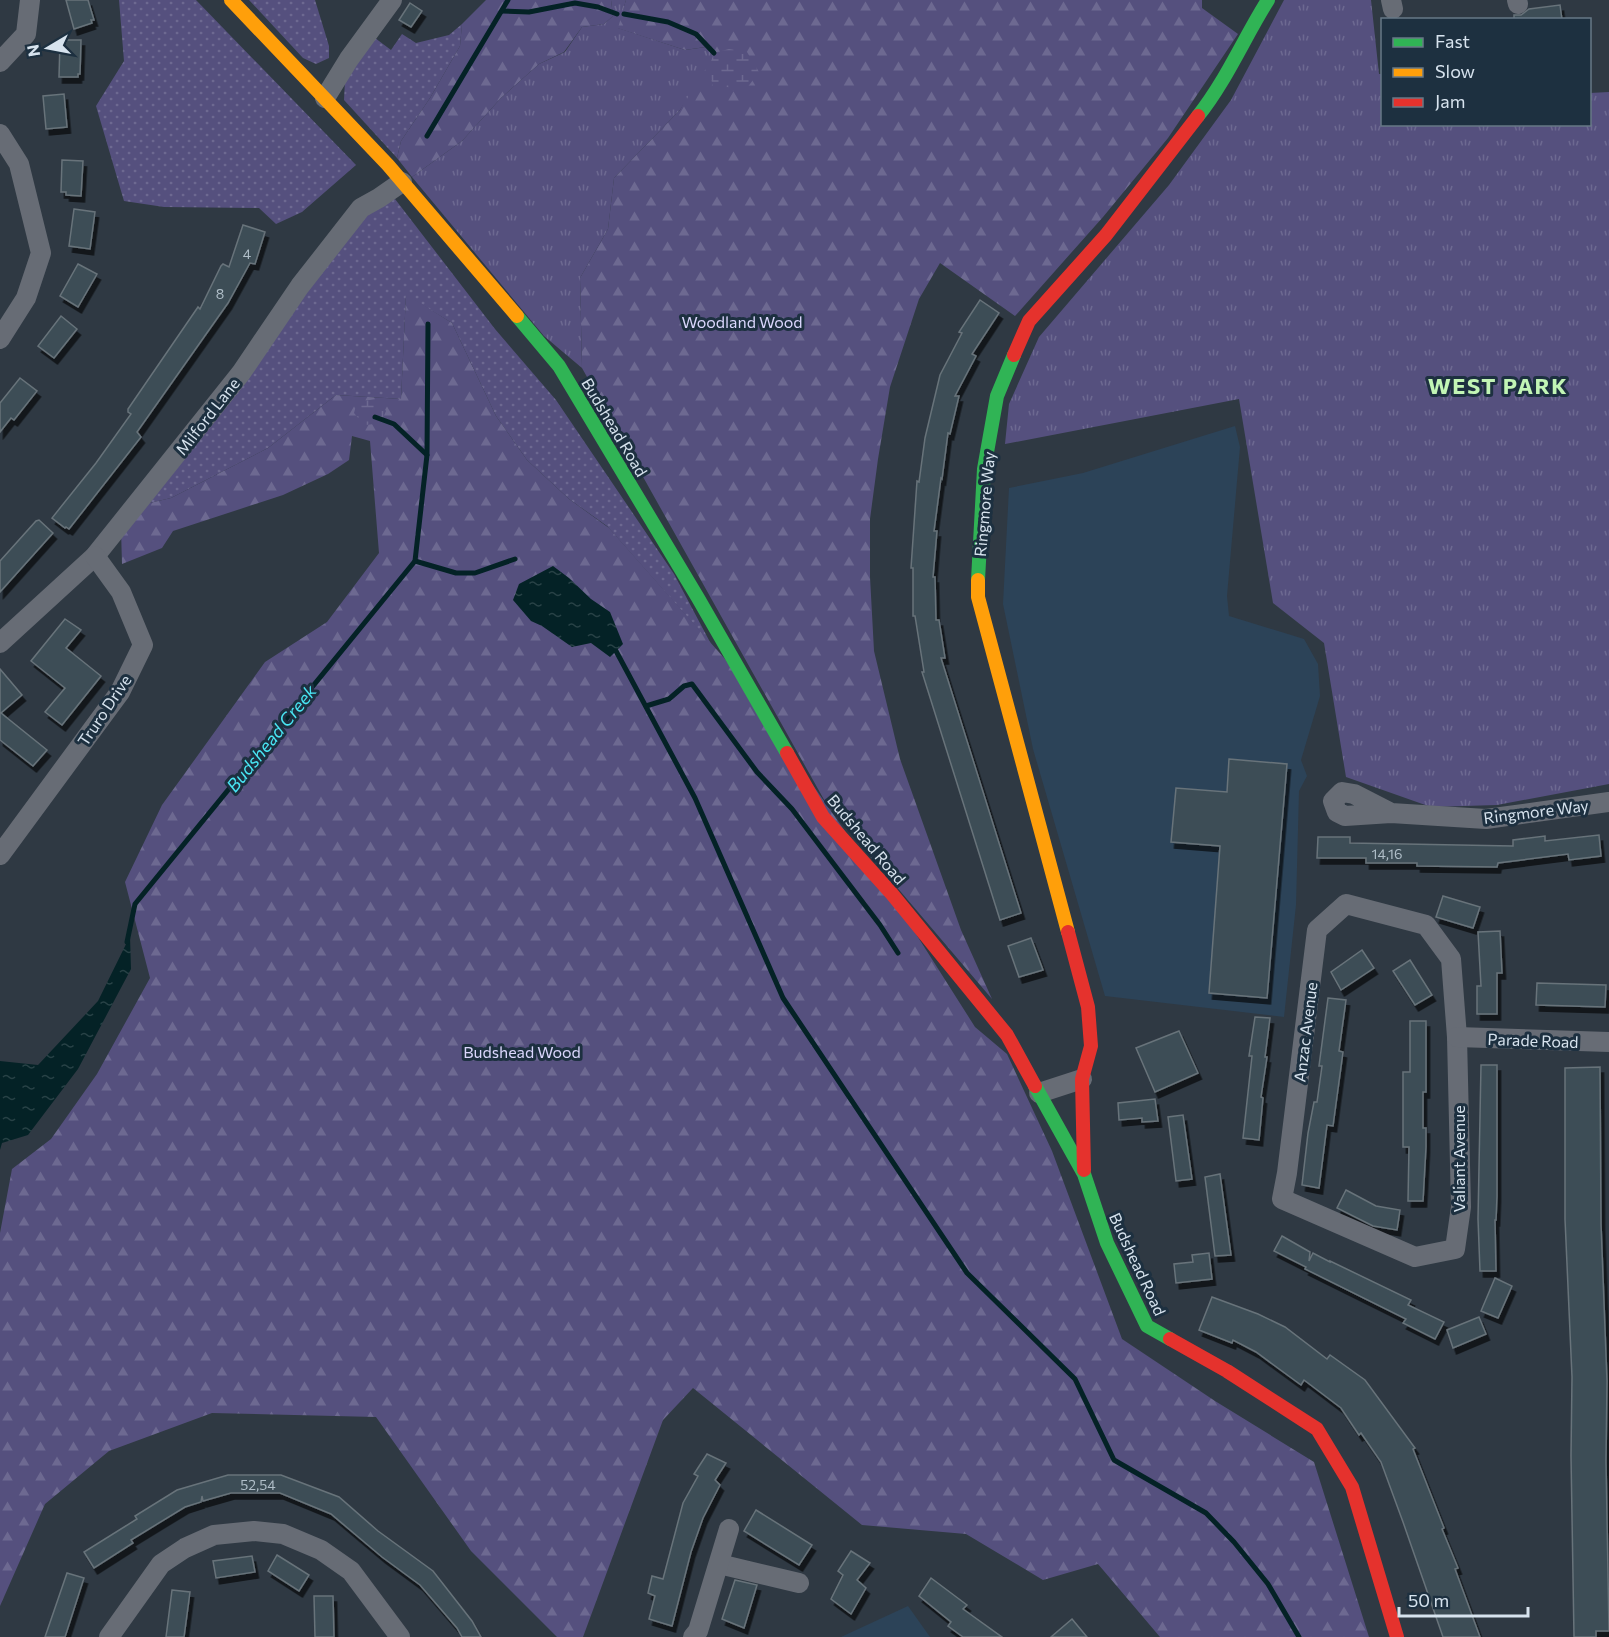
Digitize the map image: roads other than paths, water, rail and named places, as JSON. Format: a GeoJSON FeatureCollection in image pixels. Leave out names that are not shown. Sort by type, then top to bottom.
{"type":"FeatureCollection","features":[{"type":"Feature","properties":{"kind":"street"},"geometry":{"type":"LineString","coordinates":[[0,62],[26,34],[30,0]]}},
{"type":"Feature","properties":{"kind":"street","name":"Budshead Road"},"geometry":{"type":"LineString","coordinates":[[231,0],[402,182],[559,366],[698,598],[823,817],[892,894],[1007,1035],[1084,1174],[1107,1243],[1147,1326],[1227,1371],[1317,1429],[1352,1487],[1397,1637]]}},
{"type":"Feature","properties":{"kind":"street"},"geometry":{"type":"LineString","coordinates":[[325,98],[349,59],[392,0]]}},
{"type":"Feature","properties":{"kind":"street","name":"Ringmore Way"},"geometry":{"type":"LineString","coordinates":[[1084,1174],[1082,1079],[1091,1046],[1088,1007],[978,597],[984,469],[997,396],[1029,321],[1106,235],[1214,96],[1268,0]]}},
{"type":"Feature","properties":{"kind":"street"},"geometry":{"type":"LineString","coordinates":[[0,134],[19,164],[41,253],[26,298],[0,339]]}},
{"type":"Feature","properties":{"kind":"street","name":"Milford Lane"},"geometry":{"type":"LineString","coordinates":[[0,644],[95,556],[241,373],[300,286],[361,208],[402,182]]}},
{"type":"Feature","properties":{"kind":"street","name":"Truro Drive"},"geometry":{"type":"LineString","coordinates":[[0,855],[120,692],[143,645],[121,592],[95,556]]}},
{"type":"Feature","properties":{"kind":"street","name":"Ringmore Way"},"geometry":{"type":"LineString","coordinates":[[1391,813],[1486,819],[1609,802]]}},
{"type":"Feature","properties":{"kind":"street","name":"Anzac Avenue"},"geometry":{"type":"LineString","coordinates":[[1287,1173],[1317,930],[1346,904],[1426,925],[1451,959],[1457,1037]]}},
{"type":"Feature","properties":{"kind":"street","name":"Parade Road"},"geometry":{"type":"LineString","coordinates":[[1457,1037],[1609,1042]]}},
{"type":"Feature","properties":{"kind":"street","name":"Valiant Avenue"},"geometry":{"type":"LineString","coordinates":[[1287,1173],[1282,1199],[1415,1257],[1455,1249],[1461,1207],[1457,1037]]}},
{"type":"Feature","properties":{"kind":"street"},"geometry":{"type":"LineString","coordinates":[[1039,1093],[1082,1079]]}},
{"type":"Feature","properties":{"kind":"street"},"geometry":{"type":"LineString","coordinates":[[693,1637],[698,1631],[729,1529]]}},
{"type":"Feature","properties":{"kind":"street"},"geometry":{"type":"LineString","coordinates":[[114,1634],[161,1564],[185,1548],[214,1535],[254,1531],[283,1534],[321,1550],[351,1571],[400,1637]]}},
{"type":"Feature","properties":{"kind":"street"},"geometry":{"type":"LineString","coordinates":[[719,1564],[799,1583]]}},
{"type":"Feature","properties":{"kind":"water"},"geometry":{"type":"Polygon","coordinates":[[[553,566],[591,599],[610,612],[623,644],[610,657],[591,643],[572,647],[531,621],[513,600],[519,584],[553,566]]]}},
{"type":"Feature","properties":{"kind":"water"},"geometry":{"type":"Polygon","coordinates":[[[130,936],[131,969],[78,1069],[28,1135],[2,1143],[0,1150],[0,1061],[38,1065],[98,1001],[130,936]]]}},
{"type":"Feature","properties":{"kind":"waterway","name":"Budshead Creek"},"geometry":{"type":"LineString","coordinates":[[427,136],[508,0]]}},
{"type":"Feature","properties":{"kind":"waterway"},"geometry":{"type":"LineString","coordinates":[[502,11],[529,12],[575,3],[598,7],[617,14]]}},
{"type":"Feature","properties":{"kind":"waterway"},"geometry":{"type":"LineString","coordinates":[[624,14],[668,22],[696,34],[714,53]]}},
{"type":"Feature","properties":{"kind":"waterway","name":"Budshead Creek"},"geometry":{"type":"LineString","coordinates":[[127,942],[135,904],[415,561],[427,455],[428,324]]}},
{"type":"Feature","properties":{"kind":"waterway"},"geometry":{"type":"LineString","coordinates":[[375,417],[394,424],[427,455]]}},
{"type":"Feature","properties":{"kind":"waterway"},"geometry":{"type":"LineString","coordinates":[[415,561],[456,573],[475,573],[515,559]]}},
{"type":"Feature","properties":{"kind":"waterway"},"geometry":{"type":"LineString","coordinates":[[616,651],[695,798],[783,998],[967,1273],[1075,1379],[1114,1460],[1206,1513],[1234,1542],[1268,1584],[1299,1637]]}},
{"type":"Feature","properties":{"kind":"waterway"},"geometry":{"type":"LineString","coordinates":[[646,706],[669,699],[684,686],[692,684],[757,772],[792,809],[880,925],[898,953]]}},
{"type":"Feature","properties":{"kind":"district","name":"WEST PARK"},"geometry":{"type":"Point","coordinates":[1498,385]}},
{"type":"Feature","properties":{"kind":"park label","name":"Woodland Wood"},"geometry":{"type":"Point","coordinates":[742,321]}},
{"type":"Feature","properties":{"kind":"park label","name":"Budshead Wood"},"geometry":{"type":"Point","coordinates":[522,1051]}}]}
